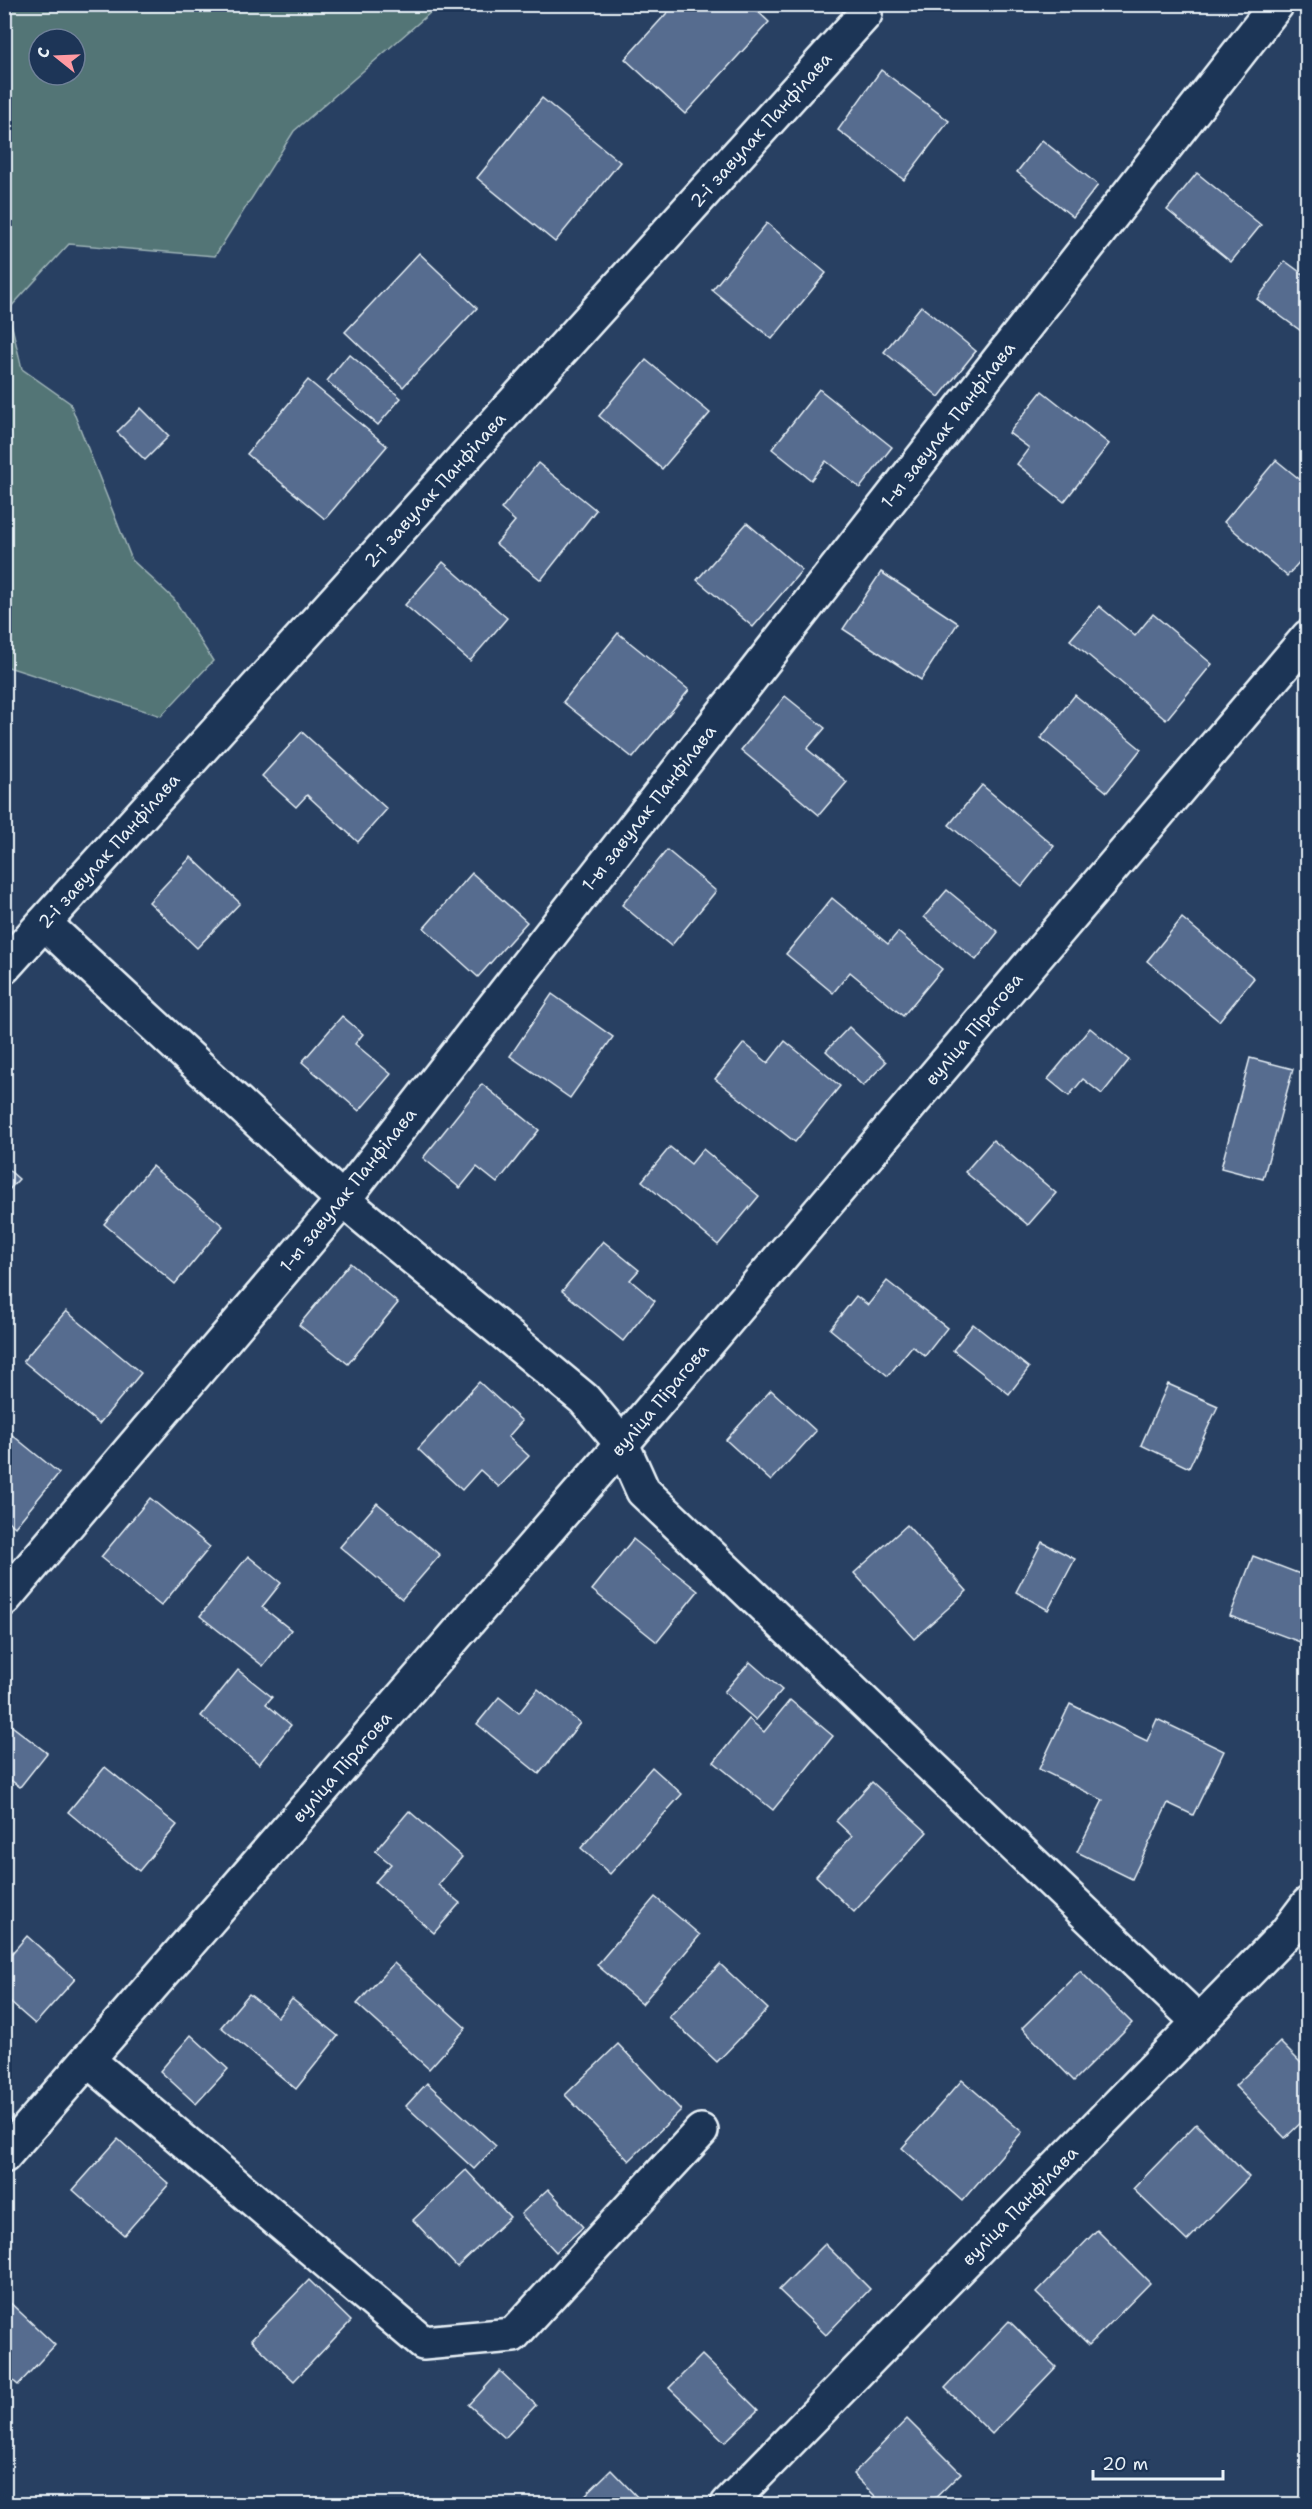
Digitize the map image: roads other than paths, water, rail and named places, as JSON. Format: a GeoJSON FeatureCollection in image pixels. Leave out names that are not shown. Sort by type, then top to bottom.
{"type":"FeatureCollection","features":[{"type":"Feature","properties":{"kind":"street","name":"1-ы завулак Панфілава"},"geometry":{"type":"LineString","coordinates":[[4,1599],[343,1200],[1277,4]]}},
{"type":"Feature","properties":{"kind":"street","name":"2-і завулак Панфілава"},"geometry":{"type":"LineString","coordinates":[[4,967],[865,14]]}},
{"type":"Feature","properties":{"kind":"street","name":"вуліца Пірагова"},"geometry":{"type":"LineString","coordinates":[[4,2156],[622,1444],[1308,637]]}},
{"type":"Feature","properties":{"kind":"street"},"geometry":{"type":"LineString","coordinates":[[44,924],[343,1200],[584,1399],[622,1444],[643,1491],[1199,2022]]}},
{"type":"Feature","properties":{"kind":"street","name":"вуліца Панфілава"},"geometry":{"type":"LineString","coordinates":[[728,2505],[1286,1933],[1308,1904]]}},
{"type":"Feature","properties":{"kind":"street"},"geometry":{"type":"LineString","coordinates":[[88,2060],[423,2343],[513,2336],[701,2132]]}}]}
